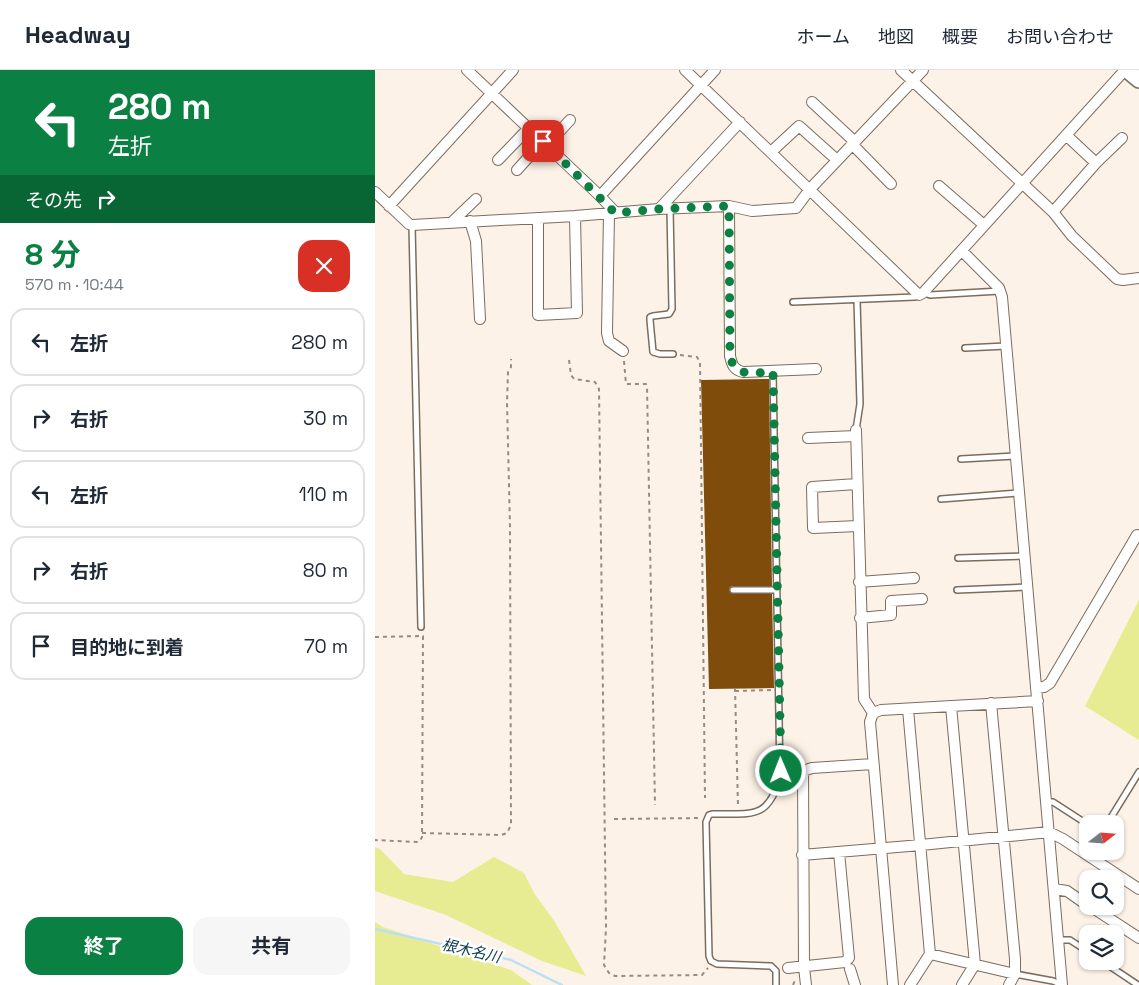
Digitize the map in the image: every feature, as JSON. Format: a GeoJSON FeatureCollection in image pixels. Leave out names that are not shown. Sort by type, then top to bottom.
{"type":"FeatureCollection","features":[{"type":"Feature","properties":{"kind":"main road"},"geometry":{"type":"LineString","coordinates":[[1126,70],[1139,80]]}},
{"type":"Feature","properties":{"kind":"street"},"geometry":{"type":"LineString","coordinates":[[467,70],[599,196],[612,213],[607,333],[609,341],[623,351]]}},
{"type":"Feature","properties":{"kind":"street"},"geometry":{"type":"LineString","coordinates":[[389,206],[513,70]]}},
{"type":"Feature","properties":{"kind":"street"},"geometry":{"type":"LineString","coordinates":[[685,70],[921,294],[1126,70]]}},
{"type":"Feature","properties":{"kind":"street"},"geometry":{"type":"LineString","coordinates":[[599,196],[715,70]]}},
{"type":"Feature","properties":{"kind":"street"},"geometry":{"type":"LineString","coordinates":[[901,70],[1022,182],[1053,212],[1072,236],[1117,279],[1139,278]]}},
{"type":"Feature","properties":{"kind":"street"},"geometry":{"type":"LineString","coordinates":[[375,192],[412,225],[729,206],[752,211],[796,208],[810,189],[923,70]]}},
{"type":"Feature","properties":{"kind":"street"},"geometry":{"type":"LineString","coordinates":[[812,102],[891,184]]}},
{"type":"Feature","properties":{"kind":"street"},"geometry":{"type":"LineString","coordinates":[[517,170],[570,120]]}},
{"type":"Feature","properties":{"kind":"street"},"geometry":{"type":"LineString","coordinates":[[664,209],[740,122]]}},
{"type":"Feature","properties":{"kind":"street"},"geometry":{"type":"LineString","coordinates":[[771,152],[799,126],[837,160]]}},
{"type":"Feature","properties":{"kind":"street"},"geometry":{"type":"LineString","coordinates":[[498,160],[529,128]]}},
{"type":"Feature","properties":{"kind":"street"},"geometry":{"type":"LineString","coordinates":[[1066,135],[1096,163]]}},
{"type":"Feature","properties":{"kind":"street"},"geometry":{"type":"LineString","coordinates":[[1053,212],[1096,163],[1122,138]]}},
{"type":"Feature","properties":{"kind":"street"},"geometry":{"type":"LineString","coordinates":[[939,186],[984,225]]}},
{"type":"Feature","properties":{"kind":"street"},"geometry":{"type":"LineString","coordinates":[[452,222],[476,199]]}},
{"type":"Feature","properties":{"kind":"street"},"geometry":{"type":"LineString","coordinates":[[729,206],[730,356],[732,365],[737,371],[743,372],[816,369]]}},
{"type":"Feature","properties":{"kind":"street"},"geometry":{"type":"LineString","coordinates":[[538,218],[538,315],[577,314],[575,216]]}},
{"type":"Feature","properties":{"kind":"street"},"geometry":{"type":"LineString","coordinates":[[470,221],[476,241],[481,320]]}},
{"type":"Feature","properties":{"kind":"street"},"geometry":{"type":"LineString","coordinates":[[962,251],[1000,291],[1028,587],[1062,985]]}},
{"type":"Feature","properties":{"kind":"street"},"geometry":{"type":"LineString","coordinates":[[809,438],[856,433],[863,699],[873,714]]}},
{"type":"Feature","properties":{"kind":"street"},"geometry":{"type":"LineString","coordinates":[[857,484],[812,486],[813,528],[858,526]]}},
{"type":"Feature","properties":{"kind":"street"},"geometry":{"type":"LineString","coordinates":[[1037,688],[1051,683],[1137,535]]}},
{"type":"Feature","properties":{"kind":"street"},"geometry":{"type":"LineString","coordinates":[[859,582],[914,578]]}},
{"type":"Feature","properties":{"kind":"street"},"geometry":{"type":"LineString","coordinates":[[861,618],[891,615],[891,601],[922,599]]}},
{"type":"Feature","properties":{"kind":"street"},"geometry":{"type":"LineString","coordinates":[[893,985],[873,764],[870,722],[873,714],[881,710],[1038,701]]}},
{"type":"Feature","properties":{"kind":"street"},"geometry":{"type":"LineString","coordinates":[[991,703],[1015,959],[1015,974],[1009,985]]}},
{"type":"Feature","properties":{"kind":"street"},"geometry":{"type":"LineString","coordinates":[[951,706],[975,964],[962,985]]}},
{"type":"Feature","properties":{"kind":"street"},"geometry":{"type":"LineString","coordinates":[[908,709],[930,954],[910,985]]}},
{"type":"Feature","properties":{"kind":"street"},"geometry":{"type":"LineString","coordinates":[[807,985],[804,966],[803,771],[812,768],[873,764]]}},
{"type":"Feature","properties":{"kind":"street"},"geometry":{"type":"LineString","coordinates":[[802,855],[921,846],[1049,832],[1063,838],[1139,889]]}},
{"type":"Feature","properties":{"kind":"street"},"geometry":{"type":"LineString","coordinates":[[788,968],[845,962],[849,958],[839,852]]}},
{"type":"Feature","properties":{"kind":"street"},"geometry":{"type":"LineString","coordinates":[[1054,889],[1067,891],[1079,899]]}},
{"type":"Feature","properties":{"kind":"street"},"geometry":{"type":"LineString","coordinates":[[1103,915],[1139,938]]}},
{"type":"Feature","properties":{"kind":"street"},"geometry":{"type":"LineString","coordinates":[[930,954],[1015,974]]}},
{"type":"Feature","properties":{"kind":"street"},"geometry":{"type":"LineString","coordinates":[[850,969],[855,985]]}},
{"type":"Feature","properties":{"kind":"lane"},"geometry":{"type":"LineString","coordinates":[[664,209],[672,309],[669,314],[653,316],[650,317],[650,320],[653,352],[673,354]]}},
{"type":"Feature","properties":{"kind":"lane"},"geometry":{"type":"LineString","coordinates":[[412,225],[421,628]]}},
{"type":"Feature","properties":{"kind":"lane"},"geometry":{"type":"LineString","coordinates":[[793,302],[1000,291]]}},
{"type":"Feature","properties":{"kind":"lane"},"geometry":{"type":"LineString","coordinates":[[856,433],[859,404],[857,300]]}},
{"type":"Feature","properties":{"kind":"lane"},"geometry":{"type":"LineString","coordinates":[[965,348],[1006,346]]}},
{"type":"Feature","properties":{"kind":"lane"},"geometry":{"type":"LineString","coordinates":[[773,372],[781,771],[770,802],[761,811],[739,814],[712,814],[706,818],[709,956],[711,961],[717,964],[771,966],[776,971],[776,985]]}},
{"type":"Feature","properties":{"kind":"lane"},"geometry":{"type":"LineString","coordinates":[[961,459],[1016,456]]}},
{"type":"Feature","properties":{"kind":"lane"},"geometry":{"type":"LineString","coordinates":[[941,499],[1019,493]]}},
{"type":"Feature","properties":{"kind":"lane"},"geometry":{"type":"LineString","coordinates":[[958,558],[1025,556]]}},
{"type":"Feature","properties":{"kind":"lane"},"geometry":{"type":"LineString","coordinates":[[957,590],[1028,587]]}},
{"type":"Feature","properties":{"kind":"lane"},"geometry":{"type":"LineString","coordinates":[[733,590],[777,590]]}},
{"type":"Feature","properties":{"kind":"lane"},"geometry":{"type":"LineString","coordinates":[[1113,815],[1139,772]]}},
{"type":"Feature","properties":{"kind":"lane"},"geometry":{"type":"LineString","coordinates":[[1047,802],[1053,802],[1079,819]]}},
{"type":"Feature","properties":{"kind":"lane"},"geometry":{"type":"LineString","coordinates":[[1059,940],[1070,940],[1079,946]]}},
{"type":"Feature","properties":{"kind":"lane"},"geometry":{"type":"LineString","coordinates":[[1116,970],[1138,985]]}},
{"type":"Feature","properties":{"kind":"lane"},"geometry":{"type":"LineString","coordinates":[[1015,974],[1053,981],[1062,985]]}},
{"type":"Feature","properties":{"kind":"path"},"geometry":{"type":"LineString","coordinates":[[623,351],[626,384],[646,384],[647,386],[655,805]]}},
{"type":"Feature","properties":{"kind":"path"},"geometry":{"type":"LineString","coordinates":[[673,354],[697,357],[700,362],[705,798]]}},
{"type":"Feature","properties":{"kind":"path"},"geometry":{"type":"LineString","coordinates":[[422,833],[501,835],[507,833],[511,825],[510,527],[507,402],[507,383],[511,359]]}},
{"type":"Feature","properties":{"kind":"path"},"geometry":{"type":"LineString","coordinates":[[569,360],[569,368],[574,379],[595,382],[599,389],[606,928],[604,966],[609,973],[615,976],[699,976],[704,973],[711,961]]}},
{"type":"Feature","properties":{"kind":"path"},"geometry":{"type":"LineString","coordinates":[[375,637],[423,636],[422,833],[420,841],[417,842],[375,840]]}},
{"type":"Feature","properties":{"kind":"path"},"geometry":{"type":"LineString","coordinates":[[739,814],[735,690],[779,690]]}},
{"type":"Feature","properties":{"kind":"path"},"geometry":{"type":"LineString","coordinates":[[614,819],[706,818]]}},
{"type":"Feature","properties":{"kind":"green space"},"geometry":{"type":"Polygon","coordinates":[[[1139,600],[1139,740],[1085,706],[1139,600]]]}},
{"type":"Feature","properties":{"kind":"green space"},"geometry":{"type":"Polygon","coordinates":[[[375,847],[380,849],[404,874],[453,882],[494,857],[524,873],[534,893],[555,922],[586,976],[542,961],[446,915],[375,891],[375,847]]]}},
{"type":"Feature","properties":{"kind":"green space"},"geometry":{"type":"Polygon","coordinates":[[[375,922],[383,927],[511,970],[532,985],[375,985],[375,922]]]}},
{"type":"Feature","properties":{"kind":"building"},"geometry":{"type":"Polygon","coordinates":[[[769,379],[772,586],[733,586],[729,590],[733,594],[772,594],[774,688],[709,689],[701,380],[769,379]]]}},
{"type":"Feature","properties":{"kind":"waterway","name":"根木名川"},"geometry":{"type":"LineString","coordinates":[[375,929],[511,960],[562,985]]}},
{"type":"Feature","properties":{"kind":"route"},"geometry":{"type":"LineString","coordinates":[[543,141],[615,213],[729,206],[730,356],[732,365],[737,371],[773,372],[781,771]]}}]}
